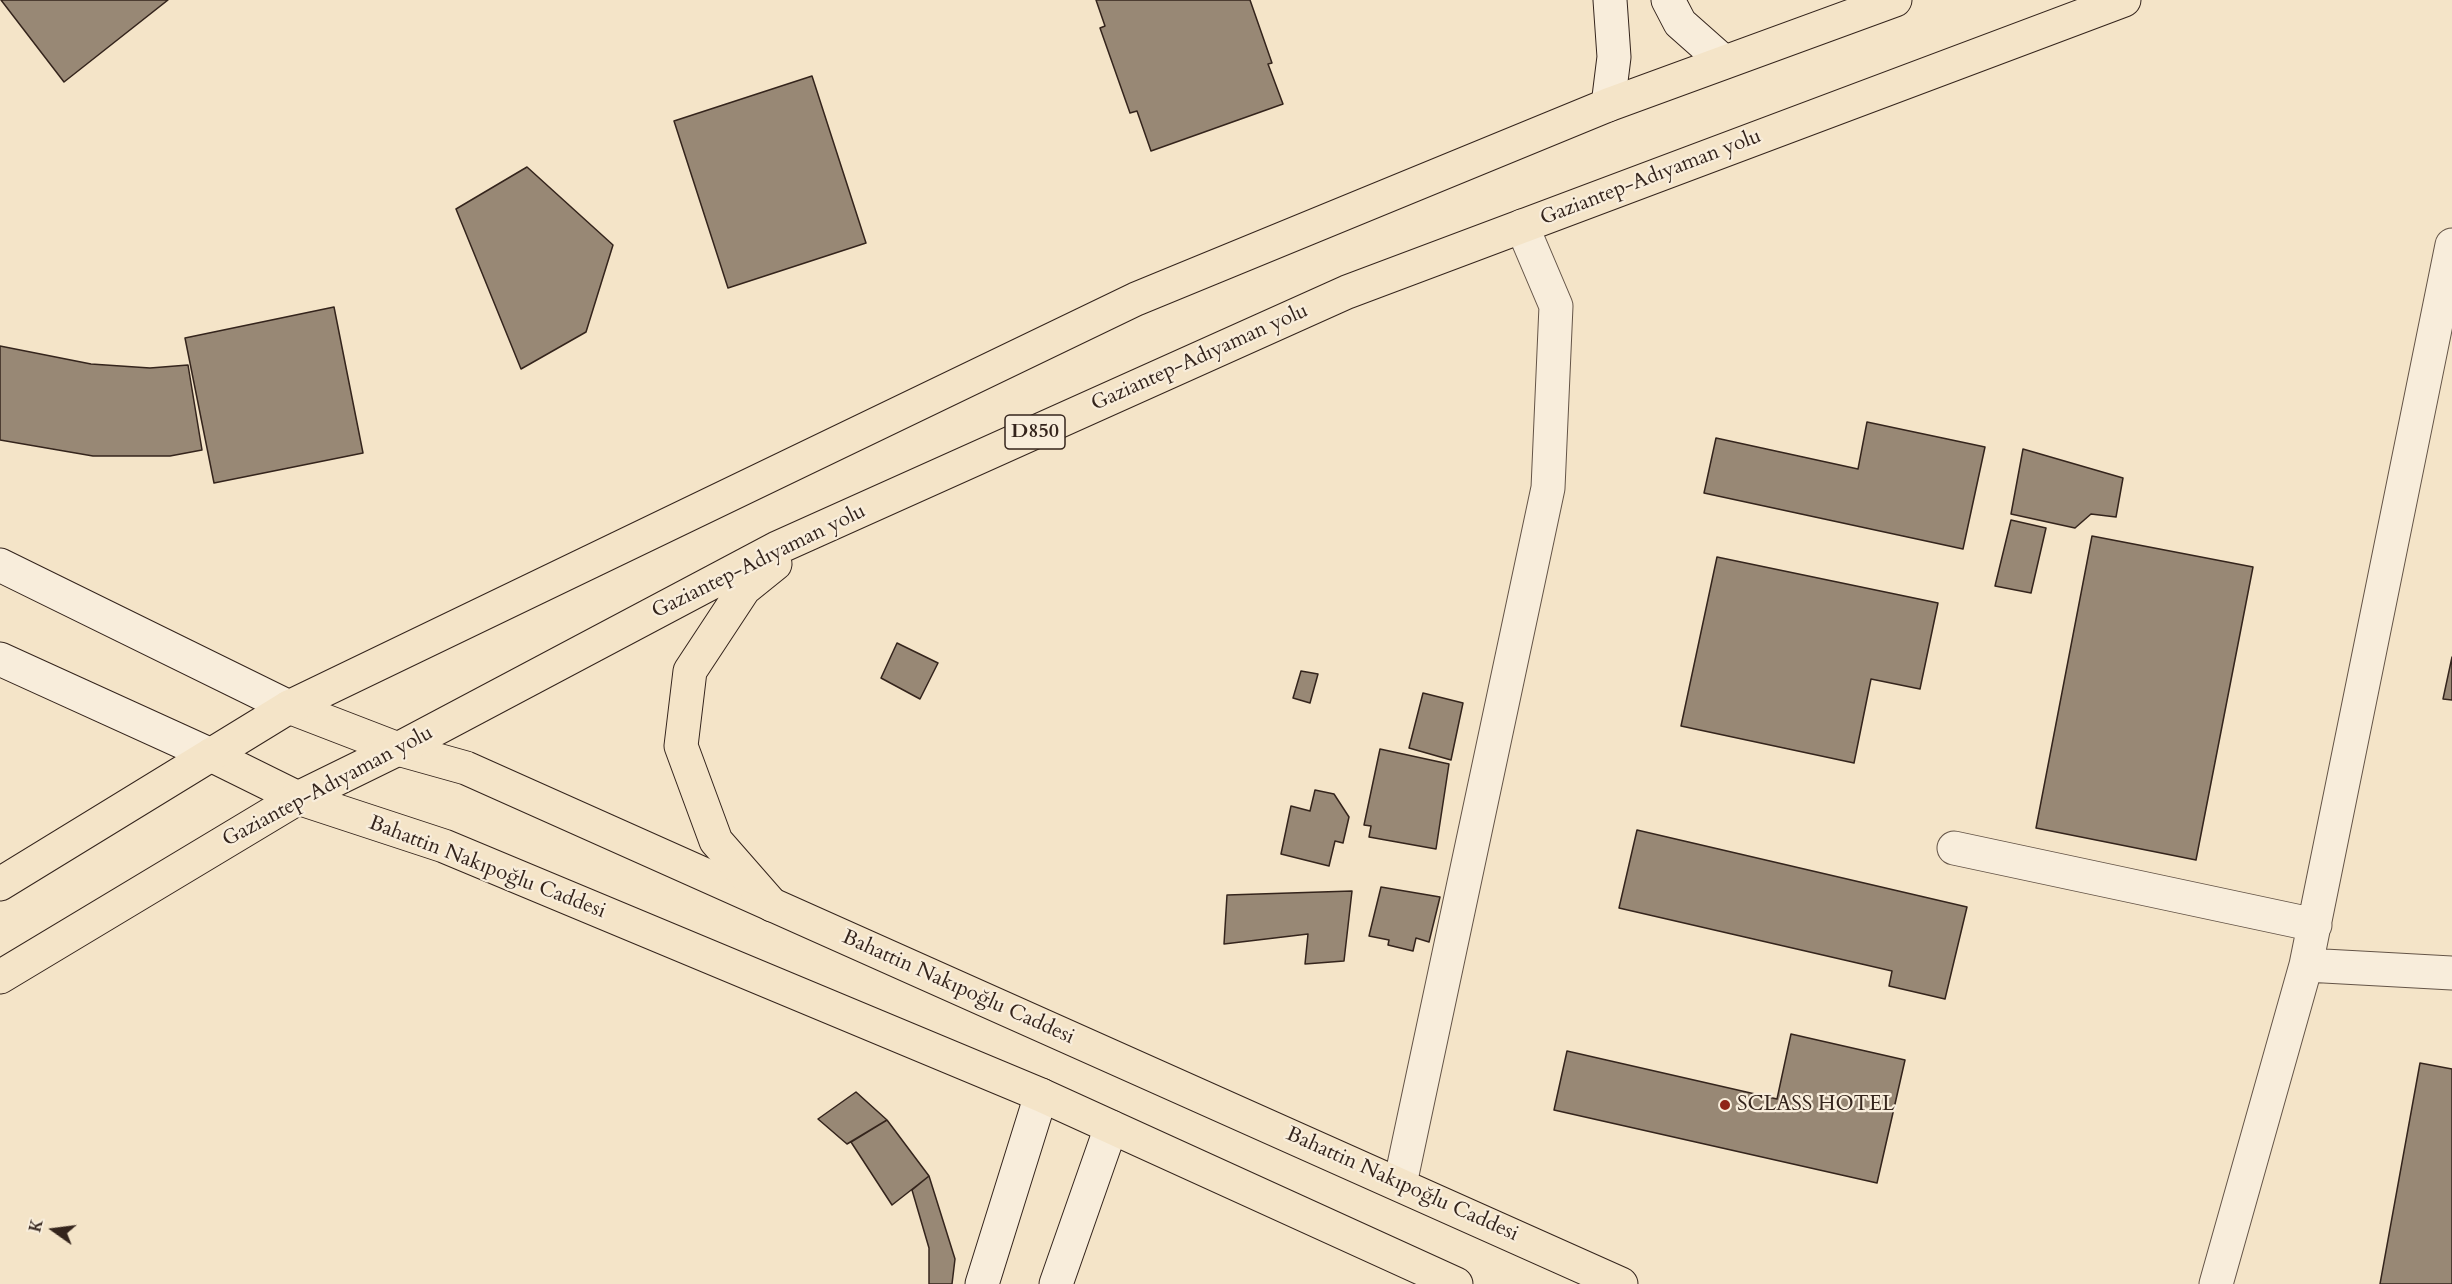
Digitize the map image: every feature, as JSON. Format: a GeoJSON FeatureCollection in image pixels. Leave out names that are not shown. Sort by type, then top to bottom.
{"type":"FeatureCollection","features":[{"type":"Feature","properties":{"kind":"main road"},"geometry":{"type":"LineString","coordinates":[[0,884],[289,707],[1136,299],[1608,105],[1894,0]]}},
{"type":"Feature","properties":{"kind":"main road","name":"Gaziantep-Adıyaman yolu"},"geometry":{"type":"LineString","coordinates":[[0,977],[298,798],[398,749],[777,548],[1347,292],[2124,0]]}},
{"type":"Feature","properties":{"kind":"main road"},"geometry":{"type":"LineString","coordinates":[[772,905],[716,841],[681,746],[690,671],[744,589],[820,529]]}},
{"type":"Feature","properties":{"kind":"main road","name":"Bahattin Nakıpoğlu Caddesi"},"geometry":{"type":"LineString","coordinates":[[289,707],[398,749],[465,768],[1621,1284]]}},
{"type":"Feature","properties":{"kind":"main road","name":"Bahattin Nakıpoğlu Caddesi"},"geometry":{"type":"LineString","coordinates":[[211,755],[298,798],[444,846],[1041,1095],[1456,1284]]}},
{"type":"Feature","properties":{"kind":"street"},"geometry":{"type":"LineString","coordinates":[[1608,105],[1614,57],[1610,0]]}},
{"type":"Feature","properties":{"kind":"street"},"geometry":{"type":"LineString","coordinates":[[1668,0],[1680,23],[1724,62]]}},
{"type":"Feature","properties":{"kind":"street"},"geometry":{"type":"LineString","coordinates":[[1400,1184],[1548,488],[1556,306],[1522,226]]}},
{"type":"Feature","properties":{"kind":"street"},"geometry":{"type":"LineString","coordinates":[[2216,1284],[2306,965],[2452,245]]}},
{"type":"Feature","properties":{"kind":"street"},"geometry":{"type":"LineString","coordinates":[[0,564],[289,707]]}},
{"type":"Feature","properties":{"kind":"street"},"geometry":{"type":"LineString","coordinates":[[0,659],[211,755]]}},
{"type":"Feature","properties":{"kind":"street"},"geometry":{"type":"LineString","coordinates":[[1954,848],[2315,925]]}},
{"type":"Feature","properties":{"kind":"street"},"geometry":{"type":"LineString","coordinates":[[2306,965],[2452,973]]}},
{"type":"Feature","properties":{"kind":"street"},"geometry":{"type":"LineString","coordinates":[[982,1284],[1041,1095]]}},
{"type":"Feature","properties":{"kind":"street"},"geometry":{"type":"LineString","coordinates":[[1056,1284],[1111,1127]]}},
{"type":"Feature","properties":{"kind":"building"},"geometry":{"type":"Polygon","coordinates":[[[1,0],[168,0],[64,82],[1,0]]]}},
{"type":"Feature","properties":{"kind":"building"},"geometry":{"type":"Polygon","coordinates":[[[1096,0],[1250,0],[1272,63],[1268,64],[1283,104],[1151,151],[1137,111],[1130,113],[1100,28],[1105,26],[1096,0]]]}},
{"type":"Feature","properties":{"kind":"building"},"geometry":{"type":"Polygon","coordinates":[[[812,76],[866,243],[728,288],[674,121],[812,76]]]}},
{"type":"Feature","properties":{"kind":"building"},"geometry":{"type":"Polygon","coordinates":[[[527,167],[613,245],[586,332],[521,369],[456,209],[527,167]]]}},
{"type":"Feature","properties":{"kind":"building"},"geometry":{"type":"Polygon","coordinates":[[[334,307],[363,453],[214,483],[185,338],[334,307]]]}},
{"type":"Feature","properties":{"kind":"building"},"geometry":{"type":"Polygon","coordinates":[[[0,346],[91,364],[150,368],[188,365],[202,450],[170,456],[93,456],[0,440],[0,346]]]}},
{"type":"Feature","properties":{"kind":"building"},"geometry":{"type":"Polygon","coordinates":[[[1867,422],[1985,447],[1963,549],[1704,493],[1716,438],[1858,469],[1867,422]]]}},
{"type":"Feature","properties":{"kind":"building"},"geometry":{"type":"Polygon","coordinates":[[[2023,449],[2123,478],[2116,517],[2091,514],[2075,528],[2011,514],[2023,449]]]}},
{"type":"Feature","properties":{"kind":"building"},"geometry":{"type":"Polygon","coordinates":[[[2011,520],[2046,528],[2031,593],[1995,586],[2011,520]]]}},
{"type":"Feature","properties":{"kind":"building"},"geometry":{"type":"Polygon","coordinates":[[[2092,536],[2253,567],[2196,860],[2036,828],[2092,536]]]}},
{"type":"Feature","properties":{"kind":"building"},"geometry":{"type":"Polygon","coordinates":[[[1717,557],[1938,603],[1920,689],[1871,679],[1854,763],[1681,726],[1717,557]]]}},
{"type":"Feature","properties":{"kind":"building"},"geometry":{"type":"Polygon","coordinates":[[[897,643],[938,663],[920,699],[881,678],[897,643]]]}},
{"type":"Feature","properties":{"kind":"building"},"geometry":{"type":"Polygon","coordinates":[[[2452,657],[2452,700],[2443,699],[2452,657]]]}},
{"type":"Feature","properties":{"kind":"building"},"geometry":{"type":"Polygon","coordinates":[[[1301,671],[1318,674],[1310,703],[1293,698],[1301,671]]]}},
{"type":"Feature","properties":{"kind":"building"},"geometry":{"type":"Polygon","coordinates":[[[1423,693],[1463,703],[1451,760],[1409,748],[1423,693]]]}},
{"type":"Feature","properties":{"kind":"building"},"geometry":{"type":"Polygon","coordinates":[[[1380,749],[1449,764],[1436,849],[1369,837],[1371,826],[1364,825],[1380,749]]]}},
{"type":"Feature","properties":{"kind":"building"},"geometry":{"type":"Polygon","coordinates":[[[1315,790],[1334,794],[1349,817],[1343,843],[1335,841],[1329,866],[1281,854],[1291,806],[1310,811],[1315,790]]]}},
{"type":"Feature","properties":{"kind":"building"},"geometry":{"type":"Polygon","coordinates":[[[1637,830],[1967,907],[1945,999],[1889,986],[1892,971],[1619,908],[1637,830]]]}},
{"type":"Feature","properties":{"kind":"building"},"geometry":{"type":"Polygon","coordinates":[[[1381,887],[1440,897],[1429,942],[1416,938],[1413,951],[1388,945],[1389,940],[1369,936],[1381,887]]]}},
{"type":"Feature","properties":{"kind":"building"},"geometry":{"type":"Polygon","coordinates":[[[1352,891],[1344,961],[1305,964],[1308,934],[1224,944],[1227,895],[1352,891]]]}},
{"type":"Feature","properties":{"kind":"building","name":"SCLASS HOTEL"},"geometry":{"type":"Polygon","coordinates":[[[1791,1034],[1905,1060],[1877,1183],[1554,1110],[1567,1051],[1777,1099],[1791,1034]]]}},
{"type":"Feature","properties":{"kind":"building"},"geometry":{"type":"Polygon","coordinates":[[[2420,1063],[2452,1069],[2452,1284],[2380,1284],[2420,1063]]]}},
{"type":"Feature","properties":{"kind":"building"},"geometry":{"type":"Polygon","coordinates":[[[856,1092],[887,1120],[847,1144],[818,1119],[856,1092]]]}},
{"type":"Feature","properties":{"kind":"building"},"geometry":{"type":"Polygon","coordinates":[[[887,1120],[929,1176],[892,1205],[851,1142],[887,1120]]]}},
{"type":"Feature","properties":{"kind":"building"},"geometry":{"type":"Polygon","coordinates":[[[929,1176],[955,1259],[952,1284],[929,1284],[929,1248],[912,1190],[929,1176]]]}},
{"type":"Feature","properties":{"kind":"place","name":"SCLASS HOTEL"},"geometry":{"type":"Point","coordinates":[1725,1105]}}]}
